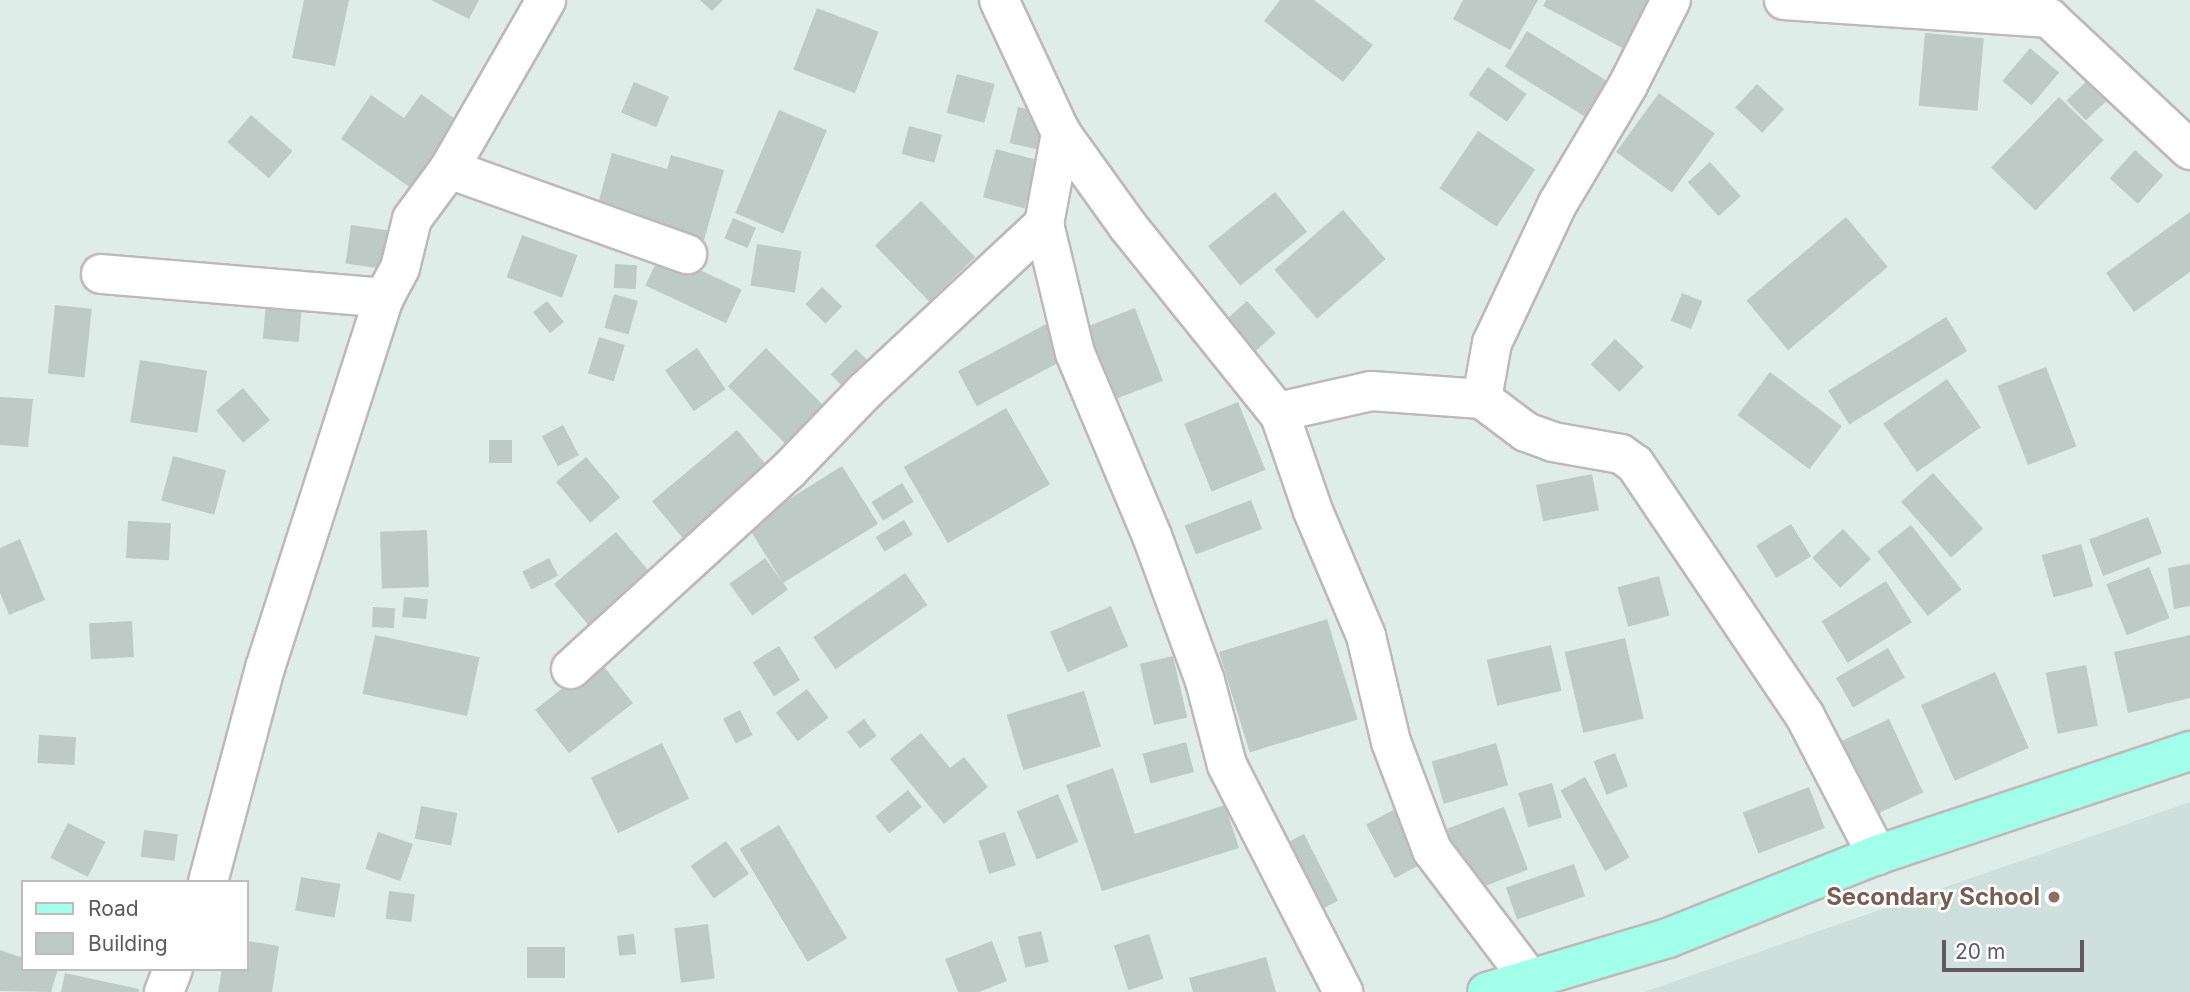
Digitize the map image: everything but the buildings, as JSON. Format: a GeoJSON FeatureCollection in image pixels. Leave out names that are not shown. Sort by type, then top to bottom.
{"type":"FeatureCollection","features":[{"type":"Feature","properties":{"kind":"main road"},"geometry":{"type":"LineString","coordinates":[[1487,992],[1528,977],[1668,938],[1877,855],[2190,751]]}},
{"type":"Feature","properties":{"kind":"street"},"geometry":{"type":"LineString","coordinates":[[209,880],[269,654],[384,298],[400,268],[412,219],[449,169],[546,0]]}},
{"type":"Feature","properties":{"kind":"street"},"geometry":{"type":"LineString","coordinates":[[999,0],[1061,133],[1127,225],[1278,412],[1312,511],[1366,636],[1391,742],[1432,850],[1528,977]]}},
{"type":"Feature","properties":{"kind":"street"},"geometry":{"type":"LineString","coordinates":[[1482,399],[1492,343],[1547,226],[1628,85],[1671,0]]}},
{"type":"Feature","properties":{"kind":"street"},"geometry":{"type":"LineString","coordinates":[[1784,0],[2052,9],[2190,150]]}},
{"type":"Feature","properties":{"kind":"street"},"geometry":{"type":"LineString","coordinates":[[1061,133],[1044,224],[1075,353],[1152,536],[1205,681],[1227,765],[1343,992]]}},
{"type":"Feature","properties":{"kind":"street"},"geometry":{"type":"LineString","coordinates":[[449,169],[687,254]]}},
{"type":"Feature","properties":{"kind":"street"},"geometry":{"type":"LineString","coordinates":[[571,668],[789,470],[865,391],[1044,224]]}},
{"type":"Feature","properties":{"kind":"street"},"geometry":{"type":"LineString","coordinates":[[101,274],[384,298]]}},
{"type":"Feature","properties":{"kind":"street"},"geometry":{"type":"LineString","coordinates":[[1278,412],[1371,391],[1482,399],[1526,432],[1553,442],[1621,454],[1647,477],[1805,716],[1877,855]]}},
{"type":"Feature","properties":{"kind":"street"},"geometry":{"type":"LineString","coordinates":[[164,992],[172,971]]}},
{"type":"Feature","properties":{"kind":"shaded area","name":"Secondary School"},"geometry":{"type":"Polygon","coordinates":[[[2190,802],[2190,992],[1644,992],[2190,802]]]}},
{"type":"Feature","properties":{"kind":"place","name":"Secondary School"},"geometry":{"type":"Point","coordinates":[2054,897]}}]}
